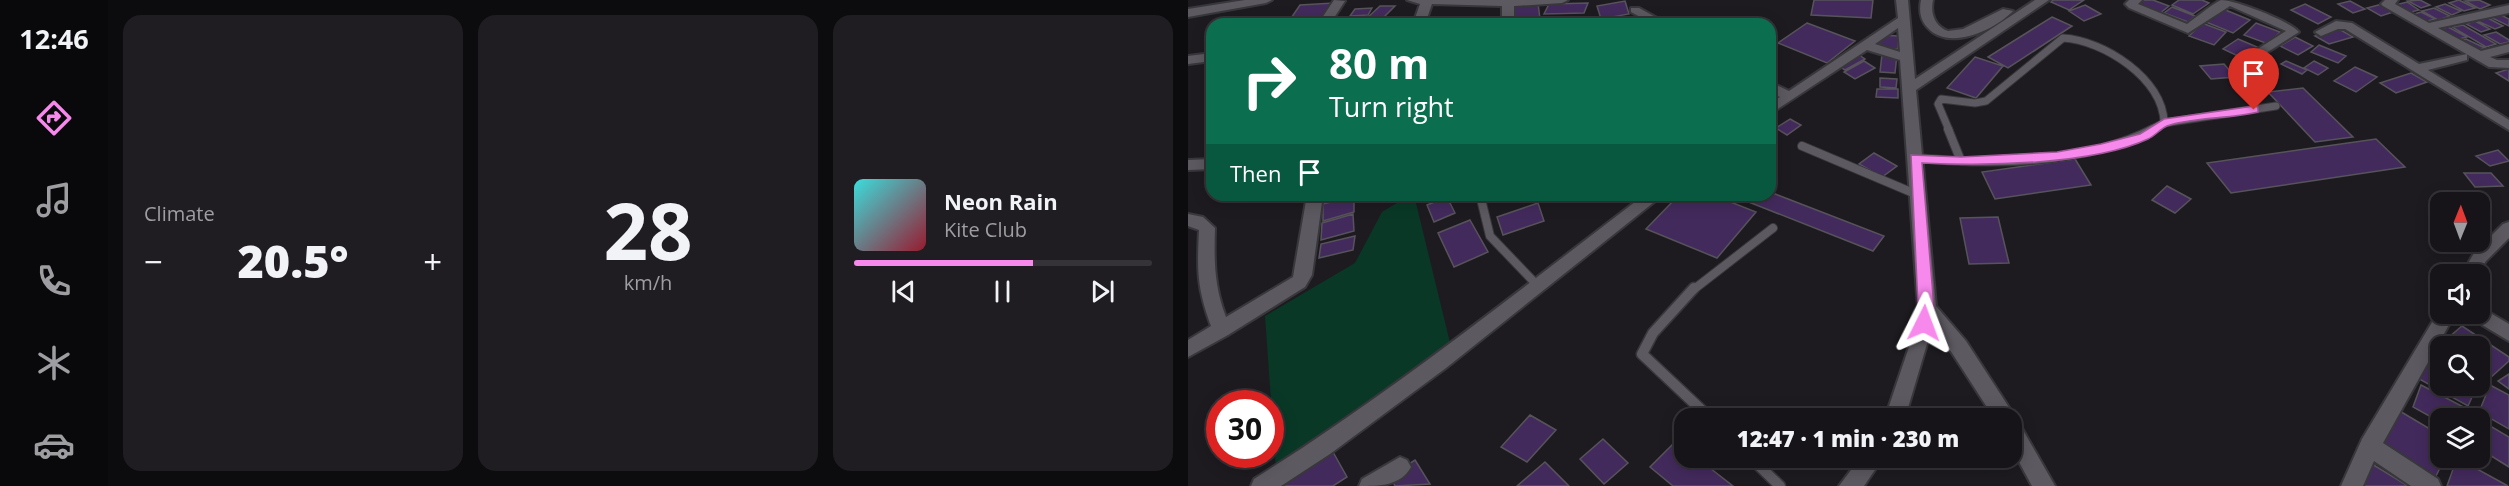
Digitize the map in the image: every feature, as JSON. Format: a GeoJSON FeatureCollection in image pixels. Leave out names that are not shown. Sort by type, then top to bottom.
{"type":"FeatureCollection","features":[{"type":"Feature","properties":{"kind":"street"},"geometry":{"type":"LineString","coordinates":[[1204,11],[1218,0]]}},
{"type":"Feature","properties":{"kind":"street"},"geometry":{"type":"LineString","coordinates":[[1188,13],[1266,0]]}},
{"type":"Feature","properties":{"kind":"street"},"geometry":{"type":"LineString","coordinates":[[1328,18],[1339,0]]}},
{"type":"Feature","properties":{"kind":"street"},"geometry":{"type":"LineString","coordinates":[[1413,0],[1508,3],[1562,0]]}},
{"type":"Feature","properties":{"kind":"street"},"geometry":{"type":"LineString","coordinates":[[1776,106],[1864,45],[1903,8],[1926,2],[1929,22],[1938,33],[1958,34],[1967,33],[2026,0]]}},
{"type":"Feature","properties":{"kind":"street"},"geometry":{"type":"LineString","coordinates":[[1911,87],[2043,0]]}},
{"type":"Feature","properties":{"kind":"street"},"geometry":{"type":"LineString","coordinates":[[2136,0],[2132,5],[2188,29],[2228,0],[2288,27],[2293,32],[2248,60]]}},
{"type":"Feature","properties":{"kind":"street"},"geometry":{"type":"LineString","coordinates":[[2392,0],[2386,2],[2478,56],[2498,65],[2509,64]]}},
{"type":"Feature","properties":{"kind":"street"},"geometry":{"type":"LineString","coordinates":[[1421,18],[1427,1]]}},
{"type":"Feature","properties":{"kind":"street"},"geometry":{"type":"LineString","coordinates":[[1508,3],[1508,18]]}},
{"type":"Feature","properties":{"kind":"street"},"geometry":{"type":"LineString","coordinates":[[1898,408],[1922,338],[1927,308],[1903,8]]}},
{"type":"Feature","properties":{"kind":"street"},"geometry":{"type":"LineString","coordinates":[[2426,27],[2509,9]]}},
{"type":"Feature","properties":{"kind":"street"},"geometry":{"type":"LineString","coordinates":[[1635,10],[1650,18]]}},
{"type":"Feature","properties":{"kind":"street"},"geometry":{"type":"LineString","coordinates":[[2321,32],[2336,25],[2348,26],[2509,126]]}},
{"type":"Feature","properties":{"kind":"street"},"geometry":{"type":"LineString","coordinates":[[1864,45],[1908,58]]}},
{"type":"Feature","properties":{"kind":"street"},"geometry":{"type":"LineString","coordinates":[[2478,56],[2509,48]]}},
{"type":"Feature","properties":{"kind":"street"},"geometry":{"type":"LineString","coordinates":[[2415,69],[2463,57]]}},
{"type":"Feature","properties":{"kind":"street"},"geometry":{"type":"LineString","coordinates":[[1188,60],[1206,58]]}},
{"type":"Feature","properties":{"kind":"street"},"geometry":{"type":"LineString","coordinates":[[1776,89],[1789,97]]}},
{"type":"Feature","properties":{"kind":"street"},"geometry":{"type":"LineString","coordinates":[[1188,165],[1206,164]]}},
{"type":"Feature","properties":{"kind":"street"},"geometry":{"type":"LineString","coordinates":[[1188,349],[1294,286],[1302,278],[1314,201]]}},
{"type":"Feature","properties":{"kind":"street"},"geometry":{"type":"LineString","coordinates":[[1262,486],[1323,447],[1647,201]]}},
{"type":"Feature","properties":{"kind":"street"},"geometry":{"type":"LineString","coordinates":[[1188,220],[1207,228],[1205,274],[1209,296],[1222,330]]}},
{"type":"Feature","properties":{"kind":"street"},"geometry":{"type":"LineString","coordinates":[[2476,264],[2509,228]]}},
{"type":"Feature","properties":{"kind":"street"},"geometry":{"type":"LineString","coordinates":[[1927,308],[1959,347],[1999,408]]}},
{"type":"Feature","properties":{"kind":"street"},"geometry":{"type":"LineString","coordinates":[[2490,321],[2509,333]]}},
{"type":"Feature","properties":{"kind":"street"},"geometry":{"type":"LineString","coordinates":[[2352,486],[2369,446],[2415,362],[2440,324]]}},
{"type":"Feature","properties":{"kind":"street"},"geometry":{"type":"LineString","coordinates":[[2369,446],[2430,486]]}},
{"type":"Feature","properties":{"kind":"street"},"geometry":{"type":"LineString","coordinates":[[2022,448],[2044,486]]}},
{"type":"Feature","properties":{"kind":"street"},"geometry":{"type":"LineString","coordinates":[[1370,486],[1400,467]]}},
{"type":"Feature","properties":{"kind":"street"},"geometry":{"type":"LineString","coordinates":[[1850,486],[1865,468]]}},
{"type":"Feature","properties":{"kind":"lane"},"geometry":{"type":"LineString","coordinates":[[1961,161],[1938,104],[1941,99],[1948,98],[1977,105],[1986,101],[2063,38],[2083,39],[2119,60],[2152,92],[2163,108],[2164,123]]}},
{"type":"Feature","properties":{"kind":"lane"},"geometry":{"type":"LineString","coordinates":[[1916,158],[1961,161],[2057,156],[2101,148],[2144,136],[2164,123],[2276,106]]}},
{"type":"Feature","properties":{"kind":"lane"},"geometry":{"type":"LineString","coordinates":[[1802,146],[1918,195]]}},
{"type":"Feature","properties":{"kind":"lane"},"geometry":{"type":"LineString","coordinates":[[1481,201],[1490,236],[1537,285]]}},
{"type":"Feature","properties":{"kind":"lane"},"geometry":{"type":"LineString","coordinates":[[1699,408],[1642,354],[1643,349],[1679,303],[1712,273],[1773,228]]}},
{"type":"Feature","properties":{"kind":"lane"},"geometry":{"type":"LineString","coordinates":[[1761,468],[1780,486]]}},
{"type":"Feature","properties":{"kind":"green space"},"geometry":{"type":"Polygon","coordinates":[[[1400,201],[1415,201],[1453,355],[1284,465],[1284,390],[1270,390],[1265,316],[1355,263],[1382,212],[1400,201]]]}},
{"type":"Feature","properties":{"kind":"building"},"geometry":{"type":"Polygon","coordinates":[[[1814,0],[1873,0],[1871,18],[1811,15],[1814,0]]]}},
{"type":"Feature","properties":{"kind":"building"},"geometry":{"type":"Polygon","coordinates":[[[2053,0],[2084,0],[2069,10],[2051,2],[2053,0]]]}},
{"type":"Feature","properties":{"kind":"building"},"geometry":{"type":"Polygon","coordinates":[[[2143,0],[2153,0],[2169,6],[2159,14],[2136,6],[2143,0]]]}},
{"type":"Feature","properties":{"kind":"building"},"geometry":{"type":"Polygon","coordinates":[[[2179,0],[2202,0],[2209,3],[2193,14],[2172,5],[2179,0]]]}},
{"type":"Feature","properties":{"kind":"building"},"geometry":{"type":"Polygon","coordinates":[[[2420,0],[2430,5],[2421,8],[2408,1],[2420,0]]]}},
{"type":"Feature","properties":{"kind":"building"},"geometry":{"type":"Polygon","coordinates":[[[2459,0],[2475,8],[2464,11],[2449,3],[2459,0]]]}},
{"type":"Feature","properties":{"kind":"building"},"geometry":{"type":"Polygon","coordinates":[[[2479,0],[2490,5],[2480,9],[2465,1],[2479,0]]]}},
{"type":"Feature","properties":{"kind":"building"},"geometry":{"type":"Polygon","coordinates":[[[1625,1],[1629,14],[1601,18],[1597,6],[1625,1]]]}},
{"type":"Feature","properties":{"kind":"building"},"geometry":{"type":"Polygon","coordinates":[[[2350,1],[2365,9],[2353,13],[2338,4],[2350,1]]]}},
{"type":"Feature","properties":{"kind":"building"},"geometry":{"type":"Polygon","coordinates":[[[2407,2],[2419,10],[2407,13],[2395,5],[2407,2]]]}},
{"type":"Feature","properties":{"kind":"building"},"geometry":{"type":"Polygon","coordinates":[[[1333,3],[1324,18],[1291,18],[1300,5],[1333,3]]]}},
{"type":"Feature","properties":{"kind":"building"},"geometry":{"type":"Polygon","coordinates":[[[1538,3],[1540,18],[1513,18],[1512,7],[1538,3]]]}},
{"type":"Feature","properties":{"kind":"building"},"geometry":{"type":"Polygon","coordinates":[[[1588,3],[1584,13],[1544,14],[1549,4],[1588,3]]]}},
{"type":"Feature","properties":{"kind":"building"},"geometry":{"type":"Polygon","coordinates":[[[2305,4],[2331,17],[2318,24],[2291,10],[2305,4]]]}},
{"type":"Feature","properties":{"kind":"building"},"geometry":{"type":"Polygon","coordinates":[[[2382,4],[2396,11],[2381,16],[2367,8],[2382,4]]]}},
{"type":"Feature","properties":{"kind":"building"},"geometry":{"type":"Polygon","coordinates":[[[2445,4],[2461,11],[2452,15],[2436,7],[2445,4]]]}},
{"type":"Feature","properties":{"kind":"building"},"geometry":{"type":"Polygon","coordinates":[[[2085,5],[2101,14],[2084,21],[2069,11],[2085,5]]]}},
{"type":"Feature","properties":{"kind":"building"},"geometry":{"type":"Polygon","coordinates":[[[1380,6],[1395,6],[1383,18],[1367,18],[1380,6]]]}},
{"type":"Feature","properties":{"kind":"building"},"geometry":{"type":"Polygon","coordinates":[[[2172,7],[2195,16],[2188,22],[2164,13],[2172,7]]]}},
{"type":"Feature","properties":{"kind":"building"},"geometry":{"type":"Polygon","coordinates":[[[1372,8],[1368,15],[1350,16],[1355,9],[1372,8]]]}},
{"type":"Feature","properties":{"kind":"building"},"geometry":{"type":"Polygon","coordinates":[[[2434,8],[2450,16],[2438,20],[2422,11],[2434,8]]]}},
{"type":"Feature","properties":{"kind":"building"},"geometry":{"type":"Polygon","coordinates":[[[2223,9],[2250,20],[2233,33],[2206,22],[2223,9]]]}},
{"type":"Feature","properties":{"kind":"building"},"geometry":{"type":"Polygon","coordinates":[[[2421,12],[2435,19],[2424,22],[2411,15],[2421,12]]]}},
{"type":"Feature","properties":{"kind":"building"},"geometry":{"type":"Polygon","coordinates":[[[2497,13],[2509,19],[2509,26],[2488,16],[2497,13]]]}},
{"type":"Feature","properties":{"kind":"building"},"geometry":{"type":"Polygon","coordinates":[[[2484,16],[2503,26],[2495,29],[2475,20],[2484,16]]]}},
{"type":"Feature","properties":{"kind":"building"},"geometry":{"type":"Polygon","coordinates":[[[2052,17],[2072,26],[2008,68],[1988,57],[2052,17]]]}},
{"type":"Feature","properties":{"kind":"building"},"geometry":{"type":"Polygon","coordinates":[[[2475,21],[2490,29],[2481,32],[2466,24],[2475,21]]]}},
{"type":"Feature","properties":{"kind":"building"},"geometry":{"type":"Polygon","coordinates":[[[1807,23],[1855,41],[1827,63],[1778,43],[1807,23]]]}},
{"type":"Feature","properties":{"kind":"building"},"geometry":{"type":"Polygon","coordinates":[[[2202,23],[2226,32],[2214,45],[2189,36],[2202,23]]]}},
{"type":"Feature","properties":{"kind":"building"},"geometry":{"type":"Polygon","coordinates":[[[2256,23],[2280,32],[2268,44],[2244,35],[2256,23]]]}},
{"type":"Feature","properties":{"kind":"building"},"geometry":{"type":"Polygon","coordinates":[[[2463,25],[2496,44],[2486,47],[2452,27],[2463,25]]]}},
{"type":"Feature","properties":{"kind":"building"},"geometry":{"type":"Polygon","coordinates":[[[2448,27],[2467,37],[2455,40],[2437,30],[2448,27]]]}},
{"type":"Feature","properties":{"kind":"building"},"geometry":{"type":"Polygon","coordinates":[[[2339,29],[2353,37],[2329,44],[2315,36],[2339,29]]]}},
{"type":"Feature","properties":{"kind":"building"},"geometry":{"type":"Polygon","coordinates":[[[2496,32],[2509,42],[2500,44],[2484,35],[2496,32]]]}},
{"type":"Feature","properties":{"kind":"building"},"geometry":{"type":"Polygon","coordinates":[[[1880,35],[1898,36],[1898,49],[1879,48],[1880,35]]]}},
{"type":"Feature","properties":{"kind":"building"},"geometry":{"type":"Polygon","coordinates":[[[2295,37],[2313,46],[2298,55],[2280,46],[2295,37]]]}},
{"type":"Feature","properties":{"kind":"building"},"geometry":{"type":"Polygon","coordinates":[[[2238,39],[2257,47],[2242,58],[2223,49],[2238,39]]]}},
{"type":"Feature","properties":{"kind":"building"},"geometry":{"type":"Polygon","coordinates":[[[2466,39],[2485,48],[2474,52],[2455,43],[2466,39]]]}},
{"type":"Feature","properties":{"kind":"building"},"geometry":{"type":"Polygon","coordinates":[[[2319,45],[2346,56],[2338,63],[2311,52],[2319,45]]]}},
{"type":"Feature","properties":{"kind":"building"},"geometry":{"type":"Polygon","coordinates":[[[1882,54],[1897,55],[1895,73],[1880,72],[1882,54]]]}},
{"type":"Feature","properties":{"kind":"building"},"geometry":{"type":"Polygon","coordinates":[[[1859,55],[1865,59],[1845,70],[1839,66],[1859,55]]]}},
{"type":"Feature","properties":{"kind":"building"},"geometry":{"type":"Polygon","coordinates":[[[1975,57],[2003,66],[1976,98],[1947,88],[1975,57]]]}},
{"type":"Feature","properties":{"kind":"building"},"geometry":{"type":"Polygon","coordinates":[[[1864,61],[1875,68],[1855,79],[1844,72],[1864,61]]]}},
{"type":"Feature","properties":{"kind":"building"},"geometry":{"type":"Polygon","coordinates":[[[2286,61],[2307,70],[2302,74],[2281,64],[2286,61]]]}},
{"type":"Feature","properties":{"kind":"building"},"geometry":{"type":"Polygon","coordinates":[[[2314,61],[2328,68],[2318,75],[2304,68],[2314,61]]]}},
{"type":"Feature","properties":{"kind":"building"},"geometry":{"type":"Polygon","coordinates":[[[2224,64],[2235,77],[2211,79],[2200,66],[2224,64]]]}},
{"type":"Feature","properties":{"kind":"building"},"geometry":{"type":"Polygon","coordinates":[[[2252,66],[2267,82],[2245,84],[2231,67],[2252,66]]]}},
{"type":"Feature","properties":{"kind":"building"},"geometry":{"type":"Polygon","coordinates":[[[2355,67],[2377,77],[2356,92],[2334,81],[2355,67]]]}},
{"type":"Feature","properties":{"kind":"building"},"geometry":{"type":"Polygon","coordinates":[[[2509,69],[2509,81],[2496,73],[2509,69]]]}},
{"type":"Feature","properties":{"kind":"building"},"geometry":{"type":"Polygon","coordinates":[[[2411,73],[2427,82],[2396,93],[2380,83],[2411,73]]]}},
{"type":"Feature","properties":{"kind":"building"},"geometry":{"type":"Polygon","coordinates":[[[1880,78],[1897,79],[1896,88],[1880,87],[1880,78]]]}},
{"type":"Feature","properties":{"kind":"building"},"geometry":{"type":"Polygon","coordinates":[[[2303,88],[2353,137],[2315,142],[2268,92],[2303,88]]]}},
{"type":"Feature","properties":{"kind":"building"},"geometry":{"type":"Polygon","coordinates":[[[1877,89],[1898,89],[1898,98],[1876,97],[1877,89]]]}},
{"type":"Feature","properties":{"kind":"building"},"geometry":{"type":"Polygon","coordinates":[[[1790,119],[1801,125],[1787,135],[1776,128],[1790,119]]]}},
{"type":"Feature","properties":{"kind":"building"},"geometry":{"type":"Polygon","coordinates":[[[2376,139],[2405,167],[2231,193],[2207,163],[2376,139]]]}},
{"type":"Feature","properties":{"kind":"building"},"geometry":{"type":"Polygon","coordinates":[[[2498,150],[2509,161],[2490,166],[2476,156],[2498,150]]]}},
{"type":"Feature","properties":{"kind":"building"},"geometry":{"type":"Polygon","coordinates":[[[1874,153],[1897,166],[1882,177],[1859,164],[1874,153]]]}},
{"type":"Feature","properties":{"kind":"building"},"geometry":{"type":"Polygon","coordinates":[[[2075,159],[2091,185],[1995,199],[1982,172],[2075,159]]]}},
{"type":"Feature","properties":{"kind":"building"},"geometry":{"type":"Polygon","coordinates":[[[2464,173],[2491,173],[2503,186],[2475,187],[2464,173]]]}},
{"type":"Feature","properties":{"kind":"building"},"geometry":{"type":"Polygon","coordinates":[[[2167,186],[2191,199],[2175,213],[2152,200],[2167,186]]]}},
{"type":"Feature","properties":{"kind":"building"},"geometry":{"type":"Polygon","coordinates":[[[1776,194],[1884,236],[1873,251],[1746,201],[1776,201],[1776,194]]]}},
{"type":"Feature","properties":{"kind":"building"},"geometry":{"type":"Polygon","coordinates":[[[1335,201],[1354,201],[1354,212],[1323,221],[1323,204],[1335,201]]]}},
{"type":"Feature","properties":{"kind":"building"},"geometry":{"type":"Polygon","coordinates":[[[1437,201],[1449,201],[1455,213],[1434,222],[1427,205],[1437,201]]]}},
{"type":"Feature","properties":{"kind":"building"},"geometry":{"type":"Polygon","coordinates":[[[1673,201],[1728,201],[1756,212],[1717,258],[1646,229],[1673,201]]]}},
{"type":"Feature","properties":{"kind":"building"},"geometry":{"type":"Polygon","coordinates":[[[1538,203],[1544,221],[1503,235],[1497,217],[1538,203]]]}},
{"type":"Feature","properties":{"kind":"building"},"geometry":{"type":"Polygon","coordinates":[[[1353,214],[1354,231],[1321,240],[1322,223],[1353,214]]]}},
{"type":"Feature","properties":{"kind":"building"},"geometry":{"type":"Polygon","coordinates":[[[1998,217],[2009,263],[1969,264],[1960,218],[1998,217]]]}},
{"type":"Feature","properties":{"kind":"building"},"geometry":{"type":"Polygon","coordinates":[[[1470,220],[1488,252],[1454,267],[1438,233],[1470,220]]]}},
{"type":"Feature","properties":{"kind":"building"},"geometry":{"type":"Polygon","coordinates":[[[1355,236],[1353,250],[1319,258],[1321,244],[1355,236]]]}},
{"type":"Feature","properties":{"kind":"building"},"geometry":{"type":"Polygon","coordinates":[[[2462,326],[2477,336],[2450,336],[2462,326]]]}},
{"type":"Feature","properties":{"kind":"building"},"geometry":{"type":"Polygon","coordinates":[[[2490,344],[2509,357],[2509,361],[2490,378],[2490,344]]]}},
{"type":"Feature","properties":{"kind":"building"},"geometry":{"type":"Polygon","coordinates":[[[2422,355],[2430,359],[2430,385],[2412,375],[2422,355]]]}},
{"type":"Feature","properties":{"kind":"building"},"geometry":{"type":"Polygon","coordinates":[[[2509,374],[2509,389],[2498,381],[2509,374]]]}},
{"type":"Feature","properties":{"kind":"building"},"geometry":{"type":"Polygon","coordinates":[[[2421,385],[2430,390],[2430,396],[2442,396],[2465,408],[2430,408],[2430,416],[2413,407],[2421,385]]]}},
{"type":"Feature","properties":{"kind":"building"},"geometry":{"type":"Polygon","coordinates":[[[2490,385],[2509,395],[2509,429],[2490,418],[2490,408],[2481,408],[2486,396],[2490,396],[2490,385]]]}},
{"type":"Feature","properties":{"kind":"building"},"geometry":{"type":"Polygon","coordinates":[[[2450,396],[2472,396],[2468,406],[2450,396]]]}},
{"type":"Feature","properties":{"kind":"building"},"geometry":{"type":"Polygon","coordinates":[[[2398,410],[2430,429],[2430,468],[2440,468],[2434,480],[2379,446],[2398,410]]]}},
{"type":"Feature","properties":{"kind":"building"},"geometry":{"type":"Polygon","coordinates":[[[1530,415],[1556,430],[1527,462],[1501,447],[1530,415]]]}},
{"type":"Feature","properties":{"kind":"building"},"geometry":{"type":"Polygon","coordinates":[[[2490,426],[2509,437],[2509,467],[2490,455],[2490,426]]]}},
{"type":"Feature","properties":{"kind":"building"},"geometry":{"type":"Polygon","coordinates":[[[1603,439],[1628,463],[1604,484],[1580,459],[1603,439]]]}},
{"type":"Feature","properties":{"kind":"building"},"geometry":{"type":"Polygon","coordinates":[[[1674,443],[1674,468],[1710,468],[1733,486],[1673,486],[1650,467],[1674,443]]]}},
{"type":"Feature","properties":{"kind":"building"},"geometry":{"type":"Polygon","coordinates":[[[1333,452],[1347,477],[1333,486],[1282,486],[1333,452]]]}},
{"type":"Feature","properties":{"kind":"building"},"geometry":{"type":"Polygon","coordinates":[[[1415,460],[1430,484],[1395,486],[1390,476],[1415,460]]]}},
{"type":"Feature","properties":{"kind":"building"},"geometry":{"type":"Polygon","coordinates":[[[1545,462],[1569,486],[1517,486],[1545,462]]]}},
{"type":"Feature","properties":{"kind":"building"},"geometry":{"type":"Polygon","coordinates":[[[2372,464],[2408,486],[2362,486],[2372,464]]]}},
{"type":"Feature","properties":{"kind":"building"},"geometry":{"type":"Polygon","coordinates":[[[2453,468],[2475,468],[2508,486],[2447,486],[2453,468]]]}},
{"type":"Feature","properties":{"kind":"route"},"geometry":{"type":"LineString","coordinates":[[1924,323],[1927,308],[1916,158],[1961,161],[2057,156],[2101,148],[2144,136],[2164,123],[2254,110]]}}]}
